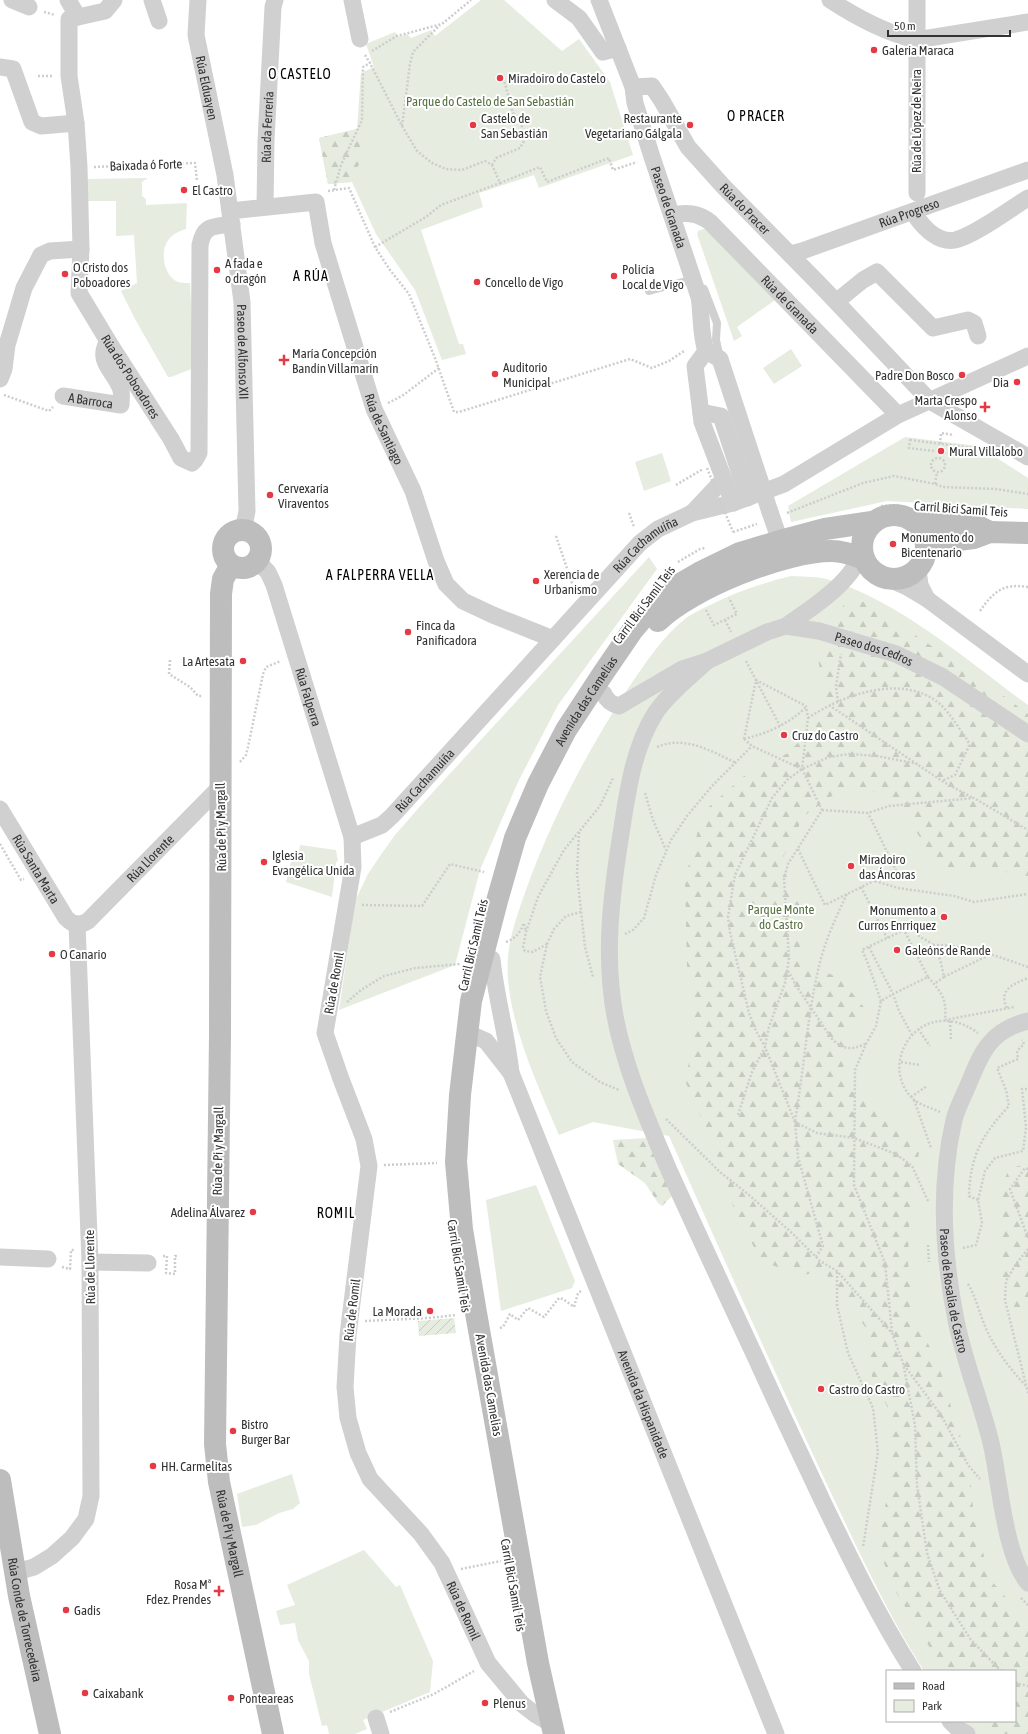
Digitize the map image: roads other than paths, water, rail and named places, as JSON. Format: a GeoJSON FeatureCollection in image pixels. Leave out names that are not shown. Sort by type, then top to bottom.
{"type":"FeatureCollection","features":[{"type":"Feature","properties":{"kind":"main road"},"geometry":{"type":"LineString","coordinates":[[908,512],[923,531],[926,548],[922,562],[918,569],[903,577],[887,578],[873,571],[862,556],[862,540],[874,514],[881,517],[891,514],[901,515],[908,512]]}},
{"type":"Feature","properties":{"kind":"main road"},"geometry":{"type":"LineString","coordinates":[[908,512],[927,523],[972,523],[990,532]]}},
{"type":"Feature","properties":{"kind":"main road","name":"Avenida das Camelias"},"geometry":{"type":"LineString","coordinates":[[554,1729],[538,1663],[462,1229],[456,1162],[460,1095],[471,1001],[497,901],[515,838],[538,784],[566,730],[632,631],[649,611],[680,584],[740,553],[874,514]]}},
{"type":"Feature","properties":{"kind":"main road"},"geometry":{"type":"LineString","coordinates":[[243,531],[254,535],[258,539],[261,550],[257,561],[253,565],[242,568],[231,565],[224,555],[224,543],[231,534],[243,531]]}},
{"type":"Feature","properties":{"kind":"main road"},"geometry":{"type":"LineString","coordinates":[[926,548],[934,543],[974,538],[990,532],[1028,533]]}},
{"type":"Feature","properties":{"kind":"main road","name":"Avenida das Camelias"},"geometry":{"type":"LineString","coordinates":[[468,1033],[482,1011],[492,959],[522,851],[546,796],[590,714],[629,656],[670,610],[697,593],[746,572],[796,556],[815,552],[834,551],[862,556]]}},
{"type":"Feature","properties":{"kind":"main road","name":"Rúa de Pi y Margall"},"geometry":{"type":"LineString","coordinates":[[231,565],[223,579],[221,594],[220,1027],[215,1444],[219,1482],[273,1734]]}},
{"type":"Feature","properties":{"kind":"main road","name":"Rúa Conde de Torrecedeira"},"geometry":{"type":"LineString","coordinates":[[0,1480],[19,1596],[50,1734]]}},
{"type":"Feature","properties":{"kind":"street"},"geometry":{"type":"LineString","coordinates":[[12,0],[29,7]]}},
{"type":"Feature","properties":{"kind":"street"},"geometry":{"type":"LineString","coordinates":[[68,0],[73,18],[105,11],[114,0]]}},
{"type":"Feature","properties":{"kind":"street"},"geometry":{"type":"LineString","coordinates":[[152,0],[160,21]]}},
{"type":"Feature","properties":{"kind":"street","name":"Rúa Elduayen"},"geometry":{"type":"LineString","coordinates":[[198,0],[196,35],[225,175]]}},
{"type":"Feature","properties":{"kind":"street","name":"Rúa da Ferrería"},"geometry":{"type":"LineString","coordinates":[[265,206],[266,140],[275,0]]}},
{"type":"Feature","properties":{"kind":"street"},"geometry":{"type":"LineString","coordinates":[[352,0],[360,39]]}},
{"type":"Feature","properties":{"kind":"street"},"geometry":{"type":"LineString","coordinates":[[555,0],[579,18],[603,52],[618,48]]}},
{"type":"Feature","properties":{"kind":"street"},"geometry":{"type":"LineString","coordinates":[[599,0],[633,87]]}},
{"type":"Feature","properties":{"kind":"street"},"geometry":{"type":"LineString","coordinates":[[830,0],[853,14],[880,27],[902,37],[916,40],[1028,22]]}},
{"type":"Feature","properties":{"kind":"street","name":"Rúa de López de Neira"},"geometry":{"type":"LineString","coordinates":[[917,0],[917,193]]}},
{"type":"Feature","properties":{"kind":"street","name":"Rúa dos Poboadores"},"geometry":{"type":"LineString","coordinates":[[73,18],[69,76],[80,167],[81,249],[79,293],[171,439],[181,458],[192,463],[199,453],[200,245],[202,235],[208,228],[231,218]]}},
{"type":"Feature","properties":{"kind":"street"},"geometry":{"type":"LineString","coordinates":[[0,67],[12,69],[32,122],[41,126],[76,124]]}},
{"type":"Feature","properties":{"kind":"street","name":"Rúa do Pracer"},"geometry":{"type":"LineString","coordinates":[[633,87],[652,86],[688,147],[723,186],[930,401],[1028,457]]}},
{"type":"Feature","properties":{"kind":"street","name":"Paseo de Granada"},"geometry":{"type":"LineString","coordinates":[[633,87],[635,103],[660,181],[676,214],[697,278],[701,304],[703,344],[713,355],[773,516],[780,541]]}},
{"type":"Feature","properties":{"kind":"street","name":"Rúa Progreso"},"geometry":{"type":"LineString","coordinates":[[790,254],[1028,170]]}},
{"type":"Feature","properties":{"kind":"street","name":"Paseo de Alfonso XII"},"geometry":{"type":"LineString","coordinates":[[225,175],[242,302],[247,511],[243,531]]}},
{"type":"Feature","properties":{"kind":"street"},"geometry":{"type":"LineString","coordinates":[[917,218],[924,228],[932,234],[942,239],[954,240],[968,235],[1028,198]]}},
{"type":"Feature","properties":{"kind":"street","name":"Rúa de Santiago"},"geometry":{"type":"LineString","coordinates":[[265,206],[316,202],[323,243],[374,409],[413,491],[436,561],[446,584],[463,601],[553,640]]}},
{"type":"Feature","properties":{"kind":"street"},"geometry":{"type":"LineString","coordinates":[[231,218],[265,206]]}},
{"type":"Feature","properties":{"kind":"street","name":"Rúa de Granada"},"geometry":{"type":"LineString","coordinates":[[676,214],[686,212],[697,215],[710,222],[898,415]]}},
{"type":"Feature","properties":{"kind":"street"},"geometry":{"type":"LineString","coordinates":[[0,379],[4,369],[7,345],[24,288],[41,255],[50,250],[81,249]]}},
{"type":"Feature","properties":{"kind":"street"},"geometry":{"type":"LineString","coordinates":[[842,297],[863,280],[877,272],[933,328],[968,320],[974,323],[978,336]]}},
{"type":"Feature","properties":{"kind":"street","name":"A Barroca"},"geometry":{"type":"LineString","coordinates":[[63,396],[121,405],[121,390],[103,357],[103,348],[108,341]]}},
{"type":"Feature","properties":{"kind":"street"},"geometry":{"type":"LineString","coordinates":[[713,355],[695,366],[702,422],[724,479],[741,501]]}},
{"type":"Feature","properties":{"kind":"street","name":"Rúa Cachamuíña"},"geometry":{"type":"LineString","coordinates":[[352,837],[382,825],[392,816],[640,543],[658,529],[692,513],[741,501],[784,484],[898,415],[1028,356]]}},
{"type":"Feature","properties":{"kind":"street"},"geometry":{"type":"LineString","coordinates":[[701,412],[721,416],[741,501]]}},
{"type":"Feature","properties":{"kind":"street"},"geometry":{"type":"LineString","coordinates":[[692,513],[724,479]]}},
{"type":"Feature","properties":{"kind":"street"},"geometry":{"type":"LineString","coordinates":[[786,626],[820,602],[848,575],[862,556]]}},
{"type":"Feature","properties":{"kind":"street","name":"Rúa Falperra"},"geometry":{"type":"LineString","coordinates":[[257,561],[268,572],[274,585],[352,837]]}},
{"type":"Feature","properties":{"kind":"street"},"geometry":{"type":"LineString","coordinates":[[918,569],[920,585],[927,599]]}},
{"type":"Feature","properties":{"kind":"street"},"geometry":{"type":"LineString","coordinates":[[887,578],[907,587],[927,599],[1028,674]]}},
{"type":"Feature","properties":{"kind":"street","name":"Paseo dos Cedros"},"geometry":{"type":"LineString","coordinates":[[707,661],[766,632],[786,626],[819,631],[896,654],[943,677],[1028,734]]}},
{"type":"Feature","properties":{"kind":"street"},"geometry":{"type":"LineString","coordinates":[[604,694],[606,699],[618,706],[682,669],[707,661]]}},
{"type":"Feature","properties":{"kind":"street"},"geometry":{"type":"LineString","coordinates":[[707,661],[672,693],[656,712],[645,733],[636,756],[616,869],[609,936],[610,972],[615,1016],[628,1071],[681,1196],[770,1390],[850,1558],[891,1636],[912,1670]]}},
{"type":"Feature","properties":{"kind":"street","name":"Rúa Llorente"},"geometry":{"type":"LineString","coordinates":[[77,924],[88,921],[220,782]]}},
{"type":"Feature","properties":{"kind":"street","name":"Rúa Santa Marta"},"geometry":{"type":"LineString","coordinates":[[0,809],[66,918],[70,922],[77,924]]}},
{"type":"Feature","properties":{"kind":"street","name":"Rúa de Romil"},"geometry":{"type":"LineString","coordinates":[[352,837],[353,867],[325,1033],[364,1139],[369,1166],[348,1335],[345,1387],[348,1418],[358,1453],[370,1479],[421,1534],[442,1563],[488,1663],[522,1704],[554,1729]]}},
{"type":"Feature","properties":{"kind":"street","name":"Rúa de Llorente"},"geometry":{"type":"LineString","coordinates":[[16,1572],[34,1567],[52,1556],[72,1538],[86,1519],[91,1496],[90,1262],[77,924]]}},
{"type":"Feature","properties":{"kind":"street","name":"Avenida da Hispanidade"},"geometry":{"type":"LineString","coordinates":[[492,959],[494,982],[509,1050],[511,1074]]}},
{"type":"Feature","properties":{"kind":"street","name":"Paseo de Rosalía de Castro"},"geometry":{"type":"LineString","coordinates":[[1024,1014],[1016,1024],[1006,1029],[990,1041],[972,1075],[954,1119],[949,1146],[945,1185],[947,1250],[956,1320],[991,1444],[1011,1549],[1024,1578],[1028,1583]]}},
{"type":"Feature","properties":{"kind":"street","name":"Avenida da Hispanidade"},"geometry":{"type":"LineString","coordinates":[[468,1033],[486,1041],[511,1074],[776,1734]]}},
{"type":"Feature","properties":{"kind":"street"},"geometry":{"type":"LineString","coordinates":[[0,1257],[48,1259]]}},
{"type":"Feature","properties":{"kind":"street"},"geometry":{"type":"LineString","coordinates":[[90,1262],[154,1259]]}},
{"type":"Feature","properties":{"kind":"street"},"geometry":{"type":"LineString","coordinates":[[381,1716],[381,1734]]}},
{"type":"Feature","properties":{"kind":"lane"},"geometry":{"type":"LineString","coordinates":[[649,291],[697,278]]}},
{"type":"Feature","properties":{"kind":"place","name":"Galería Maraca"},"geometry":{"type":"Point","coordinates":[874,50]}},
{"type":"Feature","properties":{"kind":"place","name":"Miradoiro do Castelo"},"geometry":{"type":"Point","coordinates":[500,78]}},
{"type":"Feature","properties":{"kind":"place","name":"Castelo de San Sebastián"},"geometry":{"type":"Point","coordinates":[473,125]}},
{"type":"Feature","properties":{"kind":"place","name":"Restaurante Vegetariano Gálgala"},"geometry":{"type":"Point","coordinates":[690,125]}},
{"type":"Feature","properties":{"kind":"place","name":"El Castro"},"geometry":{"type":"Point","coordinates":[184,190]}},
{"type":"Feature","properties":{"kind":"place","name":"A fada e o dragón"},"geometry":{"type":"Point","coordinates":[217,270]}},
{"type":"Feature","properties":{"kind":"place","name":"O Cristo dos Poboadores"},"geometry":{"type":"Point","coordinates":[65,274]}},
{"type":"Feature","properties":{"kind":"place","name":"Policía Local de Vigo"},"geometry":{"type":"Point","coordinates":[614,276]}},
{"type":"Feature","properties":{"kind":"place","name":"Concello de Vigo"},"geometry":{"type":"Point","coordinates":[477,282]}},
{"type":"Feature","properties":{"kind":"place","name":"María Concepción Bandín Villamarín"},"geometry":{"type":"Point","coordinates":[284,360]}},
{"type":"Feature","properties":{"kind":"place","name":"Auditorio Municipal"},"geometry":{"type":"Point","coordinates":[495,374]}},
{"type":"Feature","properties":{"kind":"place","name":"Padre Don Bosco"},"geometry":{"type":"Point","coordinates":[962,375]}},
{"type":"Feature","properties":{"kind":"place","name":"Dia"},"geometry":{"type":"Point","coordinates":[1017,382]}},
{"type":"Feature","properties":{"kind":"place","name":"Marta Crespo Alonso"},"geometry":{"type":"Point","coordinates":[985,407]}},
{"type":"Feature","properties":{"kind":"place","name":"Mural Villalobo"},"geometry":{"type":"Point","coordinates":[941,451]}},
{"type":"Feature","properties":{"kind":"place","name":"Cervexaría Viraventos"},"geometry":{"type":"Point","coordinates":[270,495]}},
{"type":"Feature","properties":{"kind":"place","name":"Monumento do Bicentenario"},"geometry":{"type":"Point","coordinates":[893,544]}},
{"type":"Feature","properties":{"kind":"place","name":"Xerencia de Urbanismo"},"geometry":{"type":"Point","coordinates":[536,581]}},
{"type":"Feature","properties":{"kind":"place","name":"Finca da Panificadora"},"geometry":{"type":"Point","coordinates":[408,632]}},
{"type":"Feature","properties":{"kind":"place","name":"La Artesata"},"geometry":{"type":"Point","coordinates":[243,661]}},
{"type":"Feature","properties":{"kind":"place","name":"Cruz do Castro"},"geometry":{"type":"Point","coordinates":[784,735]}},
{"type":"Feature","properties":{"kind":"place","name":"Iglesia Evangélica Unida"},"geometry":{"type":"Point","coordinates":[264,862]}},
{"type":"Feature","properties":{"kind":"place","name":"Miradoiro das Áncoras"},"geometry":{"type":"Point","coordinates":[851,866]}},
{"type":"Feature","properties":{"kind":"place","name":"Monumento a Curros Enrriquez"},"geometry":{"type":"Point","coordinates":[944,917]}},
{"type":"Feature","properties":{"kind":"place","name":"Galeóns de Rande"},"geometry":{"type":"Point","coordinates":[897,950]}},
{"type":"Feature","properties":{"kind":"place","name":"O Canario"},"geometry":{"type":"Point","coordinates":[52,954]}},
{"type":"Feature","properties":{"kind":"place","name":"Adelina Álvarez"},"geometry":{"type":"Point","coordinates":[253,1212]}},
{"type":"Feature","properties":{"kind":"place","name":"La Morada"},"geometry":{"type":"Point","coordinates":[430,1311]}},
{"type":"Feature","properties":{"kind":"place","name":"Castro do Castro"},"geometry":{"type":"Point","coordinates":[821,1389]}},
{"type":"Feature","properties":{"kind":"place","name":"Bistro Burger Bar"},"geometry":{"type":"Point","coordinates":[233,1431]}},
{"type":"Feature","properties":{"kind":"place","name":"HH. Carmelitas"},"geometry":{"type":"Point","coordinates":[153,1466]}},
{"type":"Feature","properties":{"kind":"place","name":"Rosa Mª Fdez. Prendes"},"geometry":{"type":"Point","coordinates":[219,1591]}},
{"type":"Feature","properties":{"kind":"place","name":"Gadis"},"geometry":{"type":"Point","coordinates":[66,1610]}},
{"type":"Feature","properties":{"kind":"place","name":"Caixabank"},"geometry":{"type":"Point","coordinates":[85,1693]}},
{"type":"Feature","properties":{"kind":"place","name":"Ponteareas"},"geometry":{"type":"Point","coordinates":[231,1698]}},
{"type":"Feature","properties":{"kind":"place","name":"Plenus"},"geometry":{"type":"Point","coordinates":[485,1703]}},
{"type":"Feature","properties":{"kind":"district","name":"O CASTELO"},"geometry":{"type":"Point","coordinates":[300,74]}},
{"type":"Feature","properties":{"kind":"district","name":"O PRACER"},"geometry":{"type":"Point","coordinates":[756,116]}},
{"type":"Feature","properties":{"kind":"district","name":"A RÚA"},"geometry":{"type":"Point","coordinates":[311,276]}},
{"type":"Feature","properties":{"kind":"district","name":"A FALPERRA VELLA"},"geometry":{"type":"Point","coordinates":[380,575]}},
{"type":"Feature","properties":{"kind":"district","name":"ROMIL"},"geometry":{"type":"Point","coordinates":[336,1213]}},
{"type":"Feature","properties":{"kind":"park label","name":"Parque do Castelo de San Sebastián"},"geometry":{"type":"Point","coordinates":[490,101]}},
{"type":"Feature","properties":{"kind":"park label","name":"Parque Monte do Castro"},"geometry":{"type":"Point","coordinates":[781,916]}}]}
